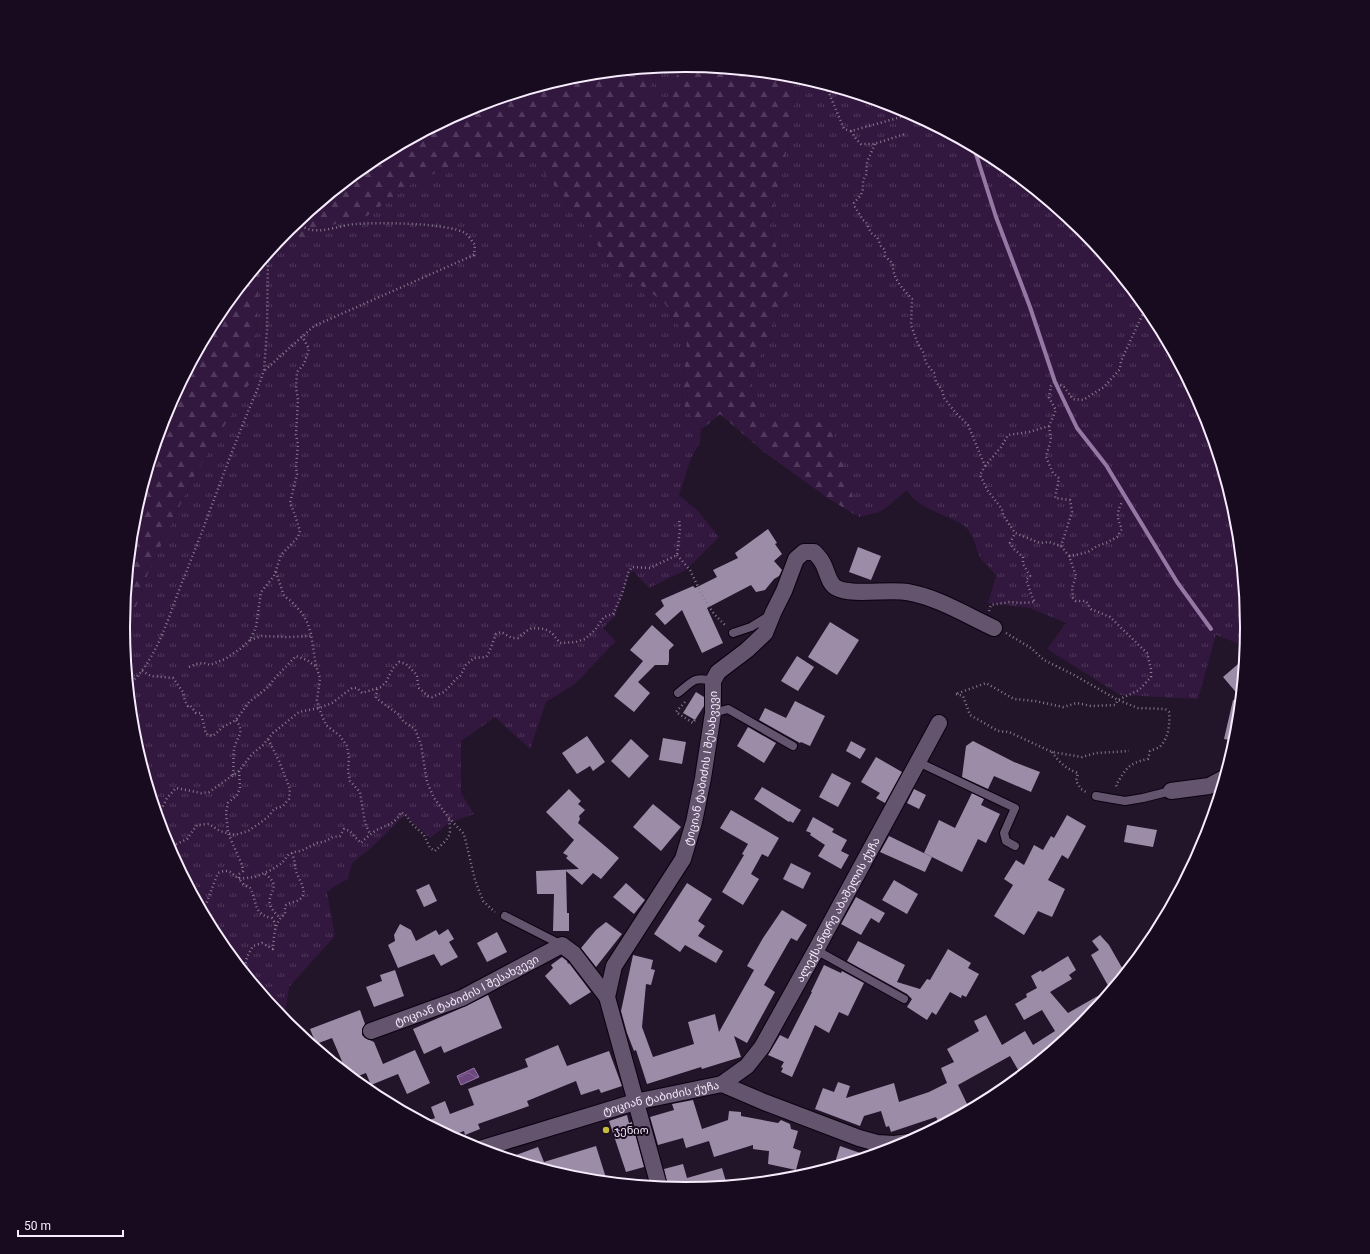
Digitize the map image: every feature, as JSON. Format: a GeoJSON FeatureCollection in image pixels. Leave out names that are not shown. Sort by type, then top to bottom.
{"type":"FeatureCollection","features":[{"type":"Feature","properties":{"kind":"street","name":"ტიციან ტაბიძის I შესახვევი"},"geometry":{"type":"LineString","coordinates":[[607,997],[614,966],[683,858],[694,822],[706,713],[713,681],[718,672],[765,633],[784,591],[796,559],[804,552],[814,552],[822,562],[834,586],[838,589],[910,593],[944,604],[994,628]]}},
{"type":"Feature","properties":{"kind":"street","name":"ალექსანდრე აბაშელის ქუჩა"},"geometry":{"type":"LineString","coordinates":[[722,1084],[747,1066],[762,1047],[939,723]]}},
{"type":"Feature","properties":{"kind":"street"},"geometry":{"type":"LineString","coordinates":[[1171,791],[1209,786],[1218,781]]}},
{"type":"Feature","properties":{"kind":"street","name":"ტიციან ტაბიძის I შესახვევი"},"geometry":{"type":"LineString","coordinates":[[370,1030],[462,998],[562,945],[574,954],[607,997],[658,1181]]}},
{"type":"Feature","properties":{"kind":"street","name":"ტიციან ტაბიძის ქუჩა"},"geometry":{"type":"LineString","coordinates":[[489,1146],[635,1102],[722,1084],[764,1102],[859,1138],[877,1143],[888,1144]]}},
{"type":"Feature","properties":{"kind":"lane"},"geometry":{"type":"LineString","coordinates":[[733,633],[752,627],[773,613]]}},
{"type":"Feature","properties":{"kind":"lane"},"geometry":{"type":"LineString","coordinates":[[678,693],[693,680],[701,678],[713,681]]}},
{"type":"Feature","properties":{"kind":"lane"},"geometry":{"type":"LineString","coordinates":[[706,713],[728,709],[793,746]]}},
{"type":"Feature","properties":{"kind":"lane"},"geometry":{"type":"LineString","coordinates":[[918,762],[1015,808],[1004,833],[1006,841],[1015,846]]}},
{"type":"Feature","properties":{"kind":"lane"},"geometry":{"type":"LineString","coordinates":[[1096,796],[1125,801],[1171,791]]}},
{"type":"Feature","properties":{"kind":"lane"},"geometry":{"type":"LineString","coordinates":[[505,916],[562,945]]}},
{"type":"Feature","properties":{"kind":"lane"},"geometry":{"type":"LineString","coordinates":[[816,950],[904,998]]}},
{"type":"Feature","properties":{"kind":"path"},"geometry":{"type":"LineString","coordinates":[[827,90],[844,129],[851,131],[903,117]]}},
{"type":"Feature","properties":{"kind":"path"},"geometry":{"type":"LineString","coordinates":[[851,131],[856,139],[862,144],[875,144],[905,134]]}},
{"type":"Feature","properties":{"kind":"path"},"geometry":{"type":"LineString","coordinates":[[875,144],[867,162],[866,175],[863,180],[863,188],[861,195],[854,203],[855,207],[863,220],[866,222],[871,233],[877,237],[881,246],[885,250],[885,256],[893,264],[892,269],[900,286],[912,299],[911,325],[918,344],[923,352],[926,363],[934,373],[936,382],[942,390],[944,398],[968,425],[985,466]]}},
{"type":"Feature","properties":{"kind":"path"},"geometry":{"type":"LineString","coordinates":[[264,370],[314,326],[474,254],[475,245],[466,234],[456,230],[417,224],[355,224],[319,231],[303,226]]}},
{"type":"Feature","properties":{"kind":"path"},"geometry":{"type":"LineString","coordinates":[[133,680],[152,657],[168,623],[184,577],[200,539],[214,497],[264,370],[267,330],[268,261]]}},
{"type":"Feature","properties":{"kind":"path"},"geometry":{"type":"LineString","coordinates":[[1062,546],[1072,512],[1070,500],[1055,498],[1059,478],[1053,473],[1046,457],[1051,439],[1049,426],[1056,410],[1049,398],[1051,386],[1055,382],[1064,387],[1073,399],[1083,400],[1104,387],[1120,369],[1121,361],[1143,314]]}},
{"type":"Feature","properties":{"kind":"path"},"geometry":{"type":"LineString","coordinates":[[189,667],[196,664],[210,665],[225,659],[250,640],[256,627],[261,592],[274,576],[281,555],[298,537],[300,530],[290,504],[297,474],[297,372],[304,364],[309,349],[302,336]]}},
{"type":"Feature","properties":{"kind":"path"},"geometry":{"type":"LineString","coordinates":[[1049,426],[1029,432],[1008,435],[980,475],[984,484],[1002,509],[1002,515],[1015,533],[1040,543],[1049,542],[1062,546],[1069,556],[1076,576],[1072,588],[1073,598],[1076,601],[1086,601],[1091,609],[1110,617],[1147,653],[1151,678],[1139,690],[1118,700],[1115,705],[1091,706],[1077,703],[1063,706],[1014,699],[986,683],[956,694],[963,696],[970,715],[986,725],[998,731],[1009,732],[1052,752],[1082,757],[1096,753],[1129,750]]}},
{"type":"Feature","properties":{"kind":"path"},"geometry":{"type":"LineString","coordinates":[[1069,556],[1088,552],[1097,546],[1118,537],[1122,530],[1117,511],[1122,502]]}},
{"type":"Feature","properties":{"kind":"path"},"geometry":{"type":"LineString","coordinates":[[679,519],[680,529],[677,555],[690,570],[703,597],[714,614],[733,633]]}},
{"type":"Feature","properties":{"kind":"path"},"geometry":{"type":"LineString","coordinates":[[989,610],[991,605],[1010,602],[1022,604],[1035,602],[1030,596],[1030,588],[1026,580],[1030,576],[1023,564],[1023,557],[1010,543],[1015,533]]}},
{"type":"Feature","properties":{"kind":"path"},"geometry":{"type":"LineString","coordinates":[[161,810],[167,798],[176,788],[209,792],[234,776],[252,754],[268,740],[281,725],[298,712],[319,708],[332,703],[352,688],[357,688],[362,693],[381,687],[386,682],[393,668],[399,662],[406,664],[417,675],[419,688],[428,696],[432,697],[439,695],[450,686],[460,676],[466,665],[474,658],[486,657],[496,634],[501,632],[512,638],[518,638],[532,628],[545,629],[552,633],[560,643],[576,642],[585,639],[595,630],[604,617],[613,614],[622,594],[628,573],[632,567],[650,568],[677,555]]}},
{"type":"Feature","properties":{"kind":"path"},"geometry":{"type":"LineString","coordinates":[[276,572],[284,596],[291,601],[306,620],[320,678],[317,700],[319,708],[326,725],[340,736],[347,746],[350,781],[360,792],[365,822],[370,834]]}},
{"type":"Feature","properties":{"kind":"path"},"geometry":{"type":"LineString","coordinates":[[994,628],[1021,641],[1044,660],[1118,700],[1138,708],[1165,709],[1169,712],[1170,723],[1167,736],[1161,746],[1150,751],[1148,759],[1141,760],[1127,767],[1116,785],[1125,801]]}},
{"type":"Feature","properties":{"kind":"path"},"geometry":{"type":"LineString","coordinates":[[250,640],[262,636],[311,636]]}},
{"type":"Feature","properties":{"kind":"path"},"geometry":{"type":"LineString","coordinates":[[142,670],[151,676],[174,678],[183,692],[188,706],[190,705],[196,713],[201,713],[206,734],[213,736],[223,727],[236,720],[248,702],[267,688],[296,656],[307,660],[316,666]]}},
{"type":"Feature","properties":{"kind":"path"},"geometry":{"type":"LineString","coordinates":[[377,689],[376,698],[398,714],[404,722],[415,729],[421,745],[427,782],[434,798],[449,818],[464,834],[475,880],[483,902],[494,911],[505,916]]}},
{"type":"Feature","properties":{"kind":"path"},"geometry":{"type":"LineString","coordinates":[[676,712],[693,723],[706,713]]}},
{"type":"Feature","properties":{"kind":"path"},"geometry":{"type":"LineString","coordinates":[[234,776],[234,747],[240,736],[240,726],[236,720]]}},
{"type":"Feature","properties":{"kind":"path"},"geometry":{"type":"LineString","coordinates":[[175,845],[187,839],[198,825],[209,824],[220,831],[235,835],[248,831],[269,816],[274,809],[283,806],[289,799],[290,789],[279,761],[268,740]]}},
{"type":"Feature","properties":{"kind":"path"},"geometry":{"type":"LineString","coordinates":[[1052,752],[1058,760],[1070,770],[1078,773],[1076,781],[1081,789],[1096,796]]}},
{"type":"Feature","properties":{"kind":"path"},"geometry":{"type":"LineString","coordinates":[[239,771],[240,788],[237,795],[228,803],[226,812],[228,833],[242,865],[243,871],[239,874],[239,879]]}},
{"type":"Feature","properties":{"kind":"path"},"geometry":{"type":"LineString","coordinates":[[239,879],[264,874],[282,863],[292,853],[340,836],[344,829],[350,831],[361,843],[370,834],[398,818],[401,812],[407,816],[411,823],[424,835],[430,848],[435,851],[445,842],[451,830],[449,818]]}},
{"type":"Feature","properties":{"kind":"path"},"geometry":{"type":"LineString","coordinates":[[275,929],[280,918],[286,914],[285,906],[288,902],[299,900],[304,893],[299,876],[295,871],[292,853]]}},
{"type":"Feature","properties":{"kind":"path"},"geometry":{"type":"LineString","coordinates":[[205,905],[218,873],[229,871],[244,885],[250,888],[255,896],[255,905],[259,912],[272,918],[275,923],[273,949],[262,943],[254,946],[247,957],[245,965]]}},
{"type":"Feature","properties":{"kind":"path"},"geometry":{"type":"LineString","coordinates":[[264,874],[271,878],[273,882],[274,886],[270,904],[280,918]]}},
{"type":"Feature","properties":{"kind":"green space"},"geometry":{"type":"Polygon","coordinates":[[[680,72],[670,84],[672,92],[664,101],[661,102],[655,101],[648,96],[650,81],[645,73],[680,72]]]}},
{"type":"Feature","properties":{"kind":"green space"},"geometry":{"type":"Polygon","coordinates":[[[680,72],[685,72],[721,73],[794,83],[795,115],[769,227],[791,285],[749,381],[761,420],[831,423],[859,517],[829,499],[764,452],[720,414],[701,430],[682,402],[687,339],[664,302],[611,265],[568,201],[531,157],[468,159],[413,183],[367,216],[342,221],[301,239],[295,233],[319,210],[347,187],[377,166],[408,146],[473,114],[507,101],[541,91],[577,83],[646,73],[650,81],[651,87],[649,96],[655,101],[661,102],[667,99],[672,93],[670,84],[680,72]]]}},
{"type":"Feature","properties":{"kind":"green space"},"geometry":{"type":"Polygon","coordinates":[[[794,83],[863,101],[930,129],[962,146],[1023,187],[1051,210],[1102,261],[1125,289],[1146,319],[1166,350],[1183,382],[1211,449],[1221,483],[1235,555],[1239,591],[1240,644],[1216,635],[1198,699],[1120,695],[1047,649],[1066,623],[1030,608],[988,603],[996,576],[979,556],[973,537],[963,525],[925,507],[912,497],[907,490],[883,510],[859,517],[831,424],[761,420],[749,381],[791,285],[769,227],[795,115],[794,83]]]}},
{"type":"Feature","properties":{"kind":"green space"},"geometry":{"type":"Polygon","coordinates":[[[531,157],[568,201],[611,265],[664,302],[687,339],[682,402],[701,430],[700,442],[691,458],[679,495],[698,511],[719,537],[686,570],[649,588],[633,571],[630,572],[615,616],[603,628],[616,641],[575,684],[546,702],[530,749],[495,717],[461,741],[461,793],[474,814],[449,823],[430,838],[405,815],[371,848],[352,863],[348,879],[327,892],[335,936],[289,987],[285,1011],[245,965],[224,935],[204,904],[172,839],[159,805],[149,771],[141,735],[131,663],[130,623],[148,573],[192,480],[254,376],[260,271],[295,233],[301,238],[342,221],[367,216],[413,183],[468,159],[531,157]]]}},
{"type":"Feature","properties":{"kind":"green space"},"geometry":{"type":"Polygon","coordinates":[[[260,271],[254,376],[192,480],[148,573],[130,623],[131,591],[135,555],[149,483],[159,449],[172,415],[204,349],[245,289],[260,271]]]}},
{"type":"Feature","properties":{"kind":"water"},"geometry":{"type":"Polygon","coordinates":[[[474,1068],[479,1077],[461,1085],[457,1076],[474,1068]]]}},
{"type":"Feature","properties":{"kind":"building"},"geometry":{"type":"Polygon","coordinates":[[[768,529],[777,543],[775,544],[782,554],[774,561],[782,570],[779,576],[774,579],[765,590],[756,592],[751,585],[707,608],[723,643],[702,653],[682,610],[665,625],[655,614],[664,606],[661,600],[693,586],[695,588],[717,577],[713,570],[738,558],[735,553],[768,529]]]}},
{"type":"Feature","properties":{"kind":"building"},"geometry":{"type":"Polygon","coordinates":[[[858,547],[881,556],[871,580],[849,572],[858,547]]]}},
{"type":"Feature","properties":{"kind":"building"},"geometry":{"type":"Polygon","coordinates":[[[830,622],[859,640],[837,675],[808,657],[830,622]]]}},
{"type":"Feature","properties":{"kind":"building"},"geometry":{"type":"Polygon","coordinates":[[[652,625],[674,645],[669,650],[668,665],[655,665],[638,682],[650,693],[634,712],[614,696],[643,661],[630,650],[652,625]]]}},
{"type":"Feature","properties":{"kind":"building"},"geometry":{"type":"Polygon","coordinates":[[[797,656],[814,667],[798,691],[781,681],[797,656]]]}},
{"type":"Feature","properties":{"kind":"building"},"geometry":{"type":"Polygon","coordinates":[[[1239,663],[1236,692],[1223,677],[1239,663]]]}},
{"type":"Feature","properties":{"kind":"building"},"geometry":{"type":"Polygon","coordinates":[[[696,692],[704,697],[704,706],[695,720],[683,713],[696,692]]]}},
{"type":"Feature","properties":{"kind":"building"},"geometry":{"type":"Polygon","coordinates":[[[1233,700],[1235,700],[1228,740],[1224,739],[1233,700]]]}},
{"type":"Feature","properties":{"kind":"building"},"geometry":{"type":"Polygon","coordinates":[[[795,701],[825,716],[810,746],[801,742],[800,743],[759,720],[765,708],[786,718],[795,701]]]}},
{"type":"Feature","properties":{"kind":"building"},"geometry":{"type":"Polygon","coordinates":[[[748,727],[776,743],[764,763],[737,746],[748,727]]]}},
{"type":"Feature","properties":{"kind":"building"},"geometry":{"type":"Polygon","coordinates":[[[587,736],[605,762],[593,771],[590,766],[577,774],[562,753],[587,736]]]}},
{"type":"Feature","properties":{"kind":"building"},"geometry":{"type":"Polygon","coordinates":[[[663,738],[686,742],[682,764],[659,760],[663,738]]]}},
{"type":"Feature","properties":{"kind":"building"},"geometry":{"type":"Polygon","coordinates":[[[631,739],[649,756],[629,778],[611,761],[631,739]]]}},
{"type":"Feature","properties":{"kind":"building"},"geometry":{"type":"Polygon","coordinates":[[[851,741],[866,749],[860,759],[846,751],[851,741]]]}},
{"type":"Feature","properties":{"kind":"building"},"geometry":{"type":"Polygon","coordinates":[[[973,741],[1014,762],[1040,772],[1031,792],[994,776],[988,789],[962,777],[966,746],[973,741]]]}},
{"type":"Feature","properties":{"kind":"building"},"geometry":{"type":"Polygon","coordinates":[[[876,757],[902,772],[885,803],[876,798],[880,793],[861,782],[876,757]]]}},
{"type":"Feature","properties":{"kind":"building"},"geometry":{"type":"Polygon","coordinates":[[[832,773],[851,783],[838,807],[819,797],[832,773]]]}},
{"type":"Feature","properties":{"kind":"building"},"geometry":{"type":"Polygon","coordinates":[[[762,787],[801,810],[793,823],[790,821],[789,822],[754,799],[762,787]]]}},
{"type":"Feature","properties":{"kind":"building"},"geometry":{"type":"Polygon","coordinates":[[[569,789],[581,801],[578,804],[585,810],[579,816],[580,819],[578,823],[619,858],[601,879],[593,873],[582,885],[566,871],[569,931],[553,931],[554,894],[537,894],[536,871],[579,869],[566,858],[568,856],[563,853],[574,840],[546,812],[569,789]]]}},
{"type":"Feature","properties":{"kind":"building"},"geometry":{"type":"Polygon","coordinates":[[[914,789],[926,795],[919,809],[907,803],[914,789]]]}},
{"type":"Feature","properties":{"kind":"building"},"geometry":{"type":"Polygon","coordinates":[[[972,793],[984,799],[981,805],[1000,814],[986,843],[978,839],[962,872],[924,853],[939,820],[955,828],[972,793]]]}},
{"type":"Feature","properties":{"kind":"building"},"geometry":{"type":"Polygon","coordinates":[[[653,804],[681,827],[661,851],[633,827],[653,804]]]}},
{"type":"Feature","properties":{"kind":"building"},"geometry":{"type":"Polygon","coordinates":[[[731,810],[779,838],[768,857],[762,854],[751,874],[759,879],[743,905],[722,892],[744,855],[742,854],[748,844],[720,828],[731,810]]]}},
{"type":"Feature","properties":{"kind":"building"},"geometry":{"type":"Polygon","coordinates":[[[1067,815],[1086,826],[1068,859],[1062,855],[1048,880],[1065,889],[1052,917],[1038,911],[1024,935],[994,916],[1013,885],[1004,879],[1016,860],[1024,865],[1034,845],[1043,850],[1051,836],[1054,838],[1067,815]]]}},
{"type":"Feature","properties":{"kind":"building"},"geometry":{"type":"Polygon","coordinates":[[[813,817],[834,829],[832,832],[847,840],[841,851],[849,855],[841,869],[818,856],[825,845],[810,835],[811,833],[806,831],[813,817]]]}},
{"type":"Feature","properties":{"kind":"building"},"geometry":{"type":"Polygon","coordinates":[[[1127,825],[1157,830],[1153,847],[1124,842],[1127,825]]]}},
{"type":"Feature","properties":{"kind":"building"},"geometry":{"type":"Polygon","coordinates":[[[889,836],[932,857],[925,872],[880,852],[889,836]]]}},
{"type":"Feature","properties":{"kind":"building"},"geometry":{"type":"Polygon","coordinates":[[[791,863],[811,873],[803,889],[783,879],[791,863]]]}},
{"type":"Feature","properties":{"kind":"building"},"geometry":{"type":"Polygon","coordinates":[[[894,880],[918,894],[907,914],[882,900],[894,880]]]}},
{"type":"Feature","properties":{"kind":"building"},"geometry":{"type":"Polygon","coordinates":[[[626,883],[645,900],[634,914],[613,897],[626,883]]]}},
{"type":"Feature","properties":{"kind":"building"},"geometry":{"type":"Polygon","coordinates":[[[687,883],[712,899],[698,921],[705,926],[698,936],[723,951],[716,963],[685,945],[680,952],[654,934],[687,883]]]}},
{"type":"Feature","properties":{"kind":"building"},"geometry":{"type":"Polygon","coordinates":[[[429,884],[437,901],[424,907],[416,890],[429,884]]]}},
{"type":"Feature","properties":{"kind":"building"},"geometry":{"type":"Polygon","coordinates":[[[856,897],[885,913],[879,923],[871,918],[861,935],[841,924],[856,897]]]}},
{"type":"Feature","properties":{"kind":"building"},"geometry":{"type":"Polygon","coordinates":[[[782,910],[807,925],[797,941],[791,938],[764,985],[775,992],[747,1043],[734,1036],[741,1057],[702,1069],[701,1067],[647,1084],[636,1050],[634,1051],[627,1033],[621,1011],[633,955],[653,960],[651,969],[655,970],[651,985],[646,984],[642,1027],[653,1057],[694,1044],[688,1022],[715,1014],[719,1032],[754,970],[747,966],[763,938],[782,910]]]}},
{"type":"Feature","properties":{"kind":"building"},"geometry":{"type":"Polygon","coordinates":[[[606,922],[622,934],[596,967],[581,948],[596,930],[606,922]]]}},
{"type":"Feature","properties":{"kind":"building"},"geometry":{"type":"Polygon","coordinates":[[[400,924],[411,930],[416,941],[436,930],[439,935],[448,929],[454,939],[449,942],[458,957],[441,966],[434,954],[398,968],[388,945],[395,941],[394,935],[400,924]]]}},
{"type":"Feature","properties":{"kind":"building"},"geometry":{"type":"Polygon","coordinates":[[[497,932],[507,952],[487,962],[477,943],[497,932]]]}},
{"type":"Feature","properties":{"kind":"building"},"geometry":{"type":"Polygon","coordinates":[[[1100,935],[1109,945],[1122,968],[1108,986],[1091,955],[1099,950],[1092,941],[1100,935]]]}},
{"type":"Feature","properties":{"kind":"building"},"geometry":{"type":"Polygon","coordinates":[[[858,941],[905,965],[897,982],[920,989],[927,979],[930,980],[948,949],[971,963],[968,968],[979,974],[966,997],[962,995],[961,998],[950,992],[936,1015],[932,1012],[927,1020],[907,1007],[912,999],[907,994],[847,961],[858,941]]]}},
{"type":"Feature","properties":{"kind":"building"},"geometry":{"type":"Polygon","coordinates":[[[1068,956],[1076,970],[1069,975],[1072,979],[1050,992],[1068,1013],[1101,994],[1051,1044],[1018,1070],[1010,1056],[958,1085],[967,1105],[938,1121],[936,1117],[891,1132],[889,1126],[886,1127],[881,1111],[864,1116],[860,1126],[815,1109],[823,1088],[834,1092],[838,1082],[850,1086],[846,1098],[894,1083],[899,1102],[929,1092],[947,1083],[941,1068],[954,1062],[947,1049],[979,1031],[974,1021],[986,1015],[1002,1045],[1025,1031],[1033,1045],[1055,1031],[1042,1010],[1024,1020],[1015,1004],[1027,997],[1026,994],[1037,988],[1031,976],[1041,970],[1042,972],[1068,956]]]}},
{"type":"Feature","properties":{"kind":"building"},"geometry":{"type":"Polygon","coordinates":[[[562,957],[568,964],[569,963],[591,992],[570,1005],[545,976],[553,968],[551,965],[562,957]]]}},
{"type":"Feature","properties":{"kind":"building"},"geometry":{"type":"Polygon","coordinates":[[[824,965],[841,973],[842,971],[864,983],[848,1016],[839,1012],[829,1033],[815,1025],[792,1077],[781,1072],[783,1068],[781,1067],[784,1062],[768,1055],[780,1035],[788,1039],[824,965]]]}},
{"type":"Feature","properties":{"kind":"building"},"geometry":{"type":"Polygon","coordinates":[[[395,970],[404,996],[374,1007],[366,987],[382,981],[380,975],[395,970]]]}},
{"type":"Feature","properties":{"kind":"building"},"geometry":{"type":"Polygon","coordinates":[[[488,995],[502,1028],[444,1053],[441,1046],[424,1054],[413,1029],[488,995]]]}},
{"type":"Feature","properties":{"kind":"building"},"geometry":{"type":"Polygon","coordinates":[[[360,1010],[365,1024],[362,1029],[362,1035],[374,1042],[383,1064],[415,1050],[430,1083],[407,1094],[398,1074],[372,1085],[366,1073],[359,1076],[343,1064],[332,1038],[318,1043],[314,1039],[310,1029],[360,1010]]]}},
{"type":"Feature","properties":{"kind":"building"},"geometry":{"type":"Polygon","coordinates":[[[558,1045],[567,1066],[609,1051],[622,1086],[601,1093],[599,1089],[581,1095],[576,1081],[527,1101],[529,1106],[478,1124],[480,1129],[465,1135],[464,1131],[458,1133],[430,1120],[435,1118],[431,1107],[445,1101],[450,1114],[474,1105],[468,1089],[528,1067],[525,1059],[558,1045]]]}},
{"type":"Feature","properties":{"kind":"building"},"geometry":{"type":"Polygon","coordinates":[[[693,1100],[702,1129],[728,1120],[729,1111],[741,1112],[741,1116],[778,1123],[781,1120],[790,1124],[791,1129],[798,1131],[793,1148],[801,1151],[796,1170],[768,1164],[769,1151],[753,1149],[753,1145],[714,1157],[709,1141],[686,1148],[683,1138],[658,1145],[650,1117],[674,1110],[672,1104],[693,1100]]]}},
{"type":"Feature","properties":{"kind":"building"},"geometry":{"type":"Polygon","coordinates":[[[627,1115],[629,1123],[632,1122],[644,1167],[626,1172],[609,1121],[627,1115]]]}},
{"type":"Feature","properties":{"kind":"building"},"geometry":{"type":"Polygon","coordinates":[[[596,1146],[605,1176],[541,1163],[515,1155],[538,1147],[544,1162],[596,1146]]]}},
{"type":"Feature","properties":{"kind":"building"},"geometry":{"type":"Polygon","coordinates":[[[840,1146],[862,1153],[835,1161],[840,1146]]]}},
{"type":"Feature","properties":{"kind":"building"},"geometry":{"type":"Polygon","coordinates":[[[683,1164],[687,1178],[722,1168],[726,1180],[667,1181],[664,1169],[683,1164]]]}},
{"type":"Feature","properties":{"kind":"waterway"},"geometry":{"type":"LineString","coordinates":[[976,155],[996,217],[1030,307],[1055,382],[1077,428],[1106,465],[1177,582],[1211,629]]}},
{"type":"Feature","properties":{"kind":"place","name":"ჯენიო"},"geometry":{"type":"Point","coordinates":[606,1130]}}]}
